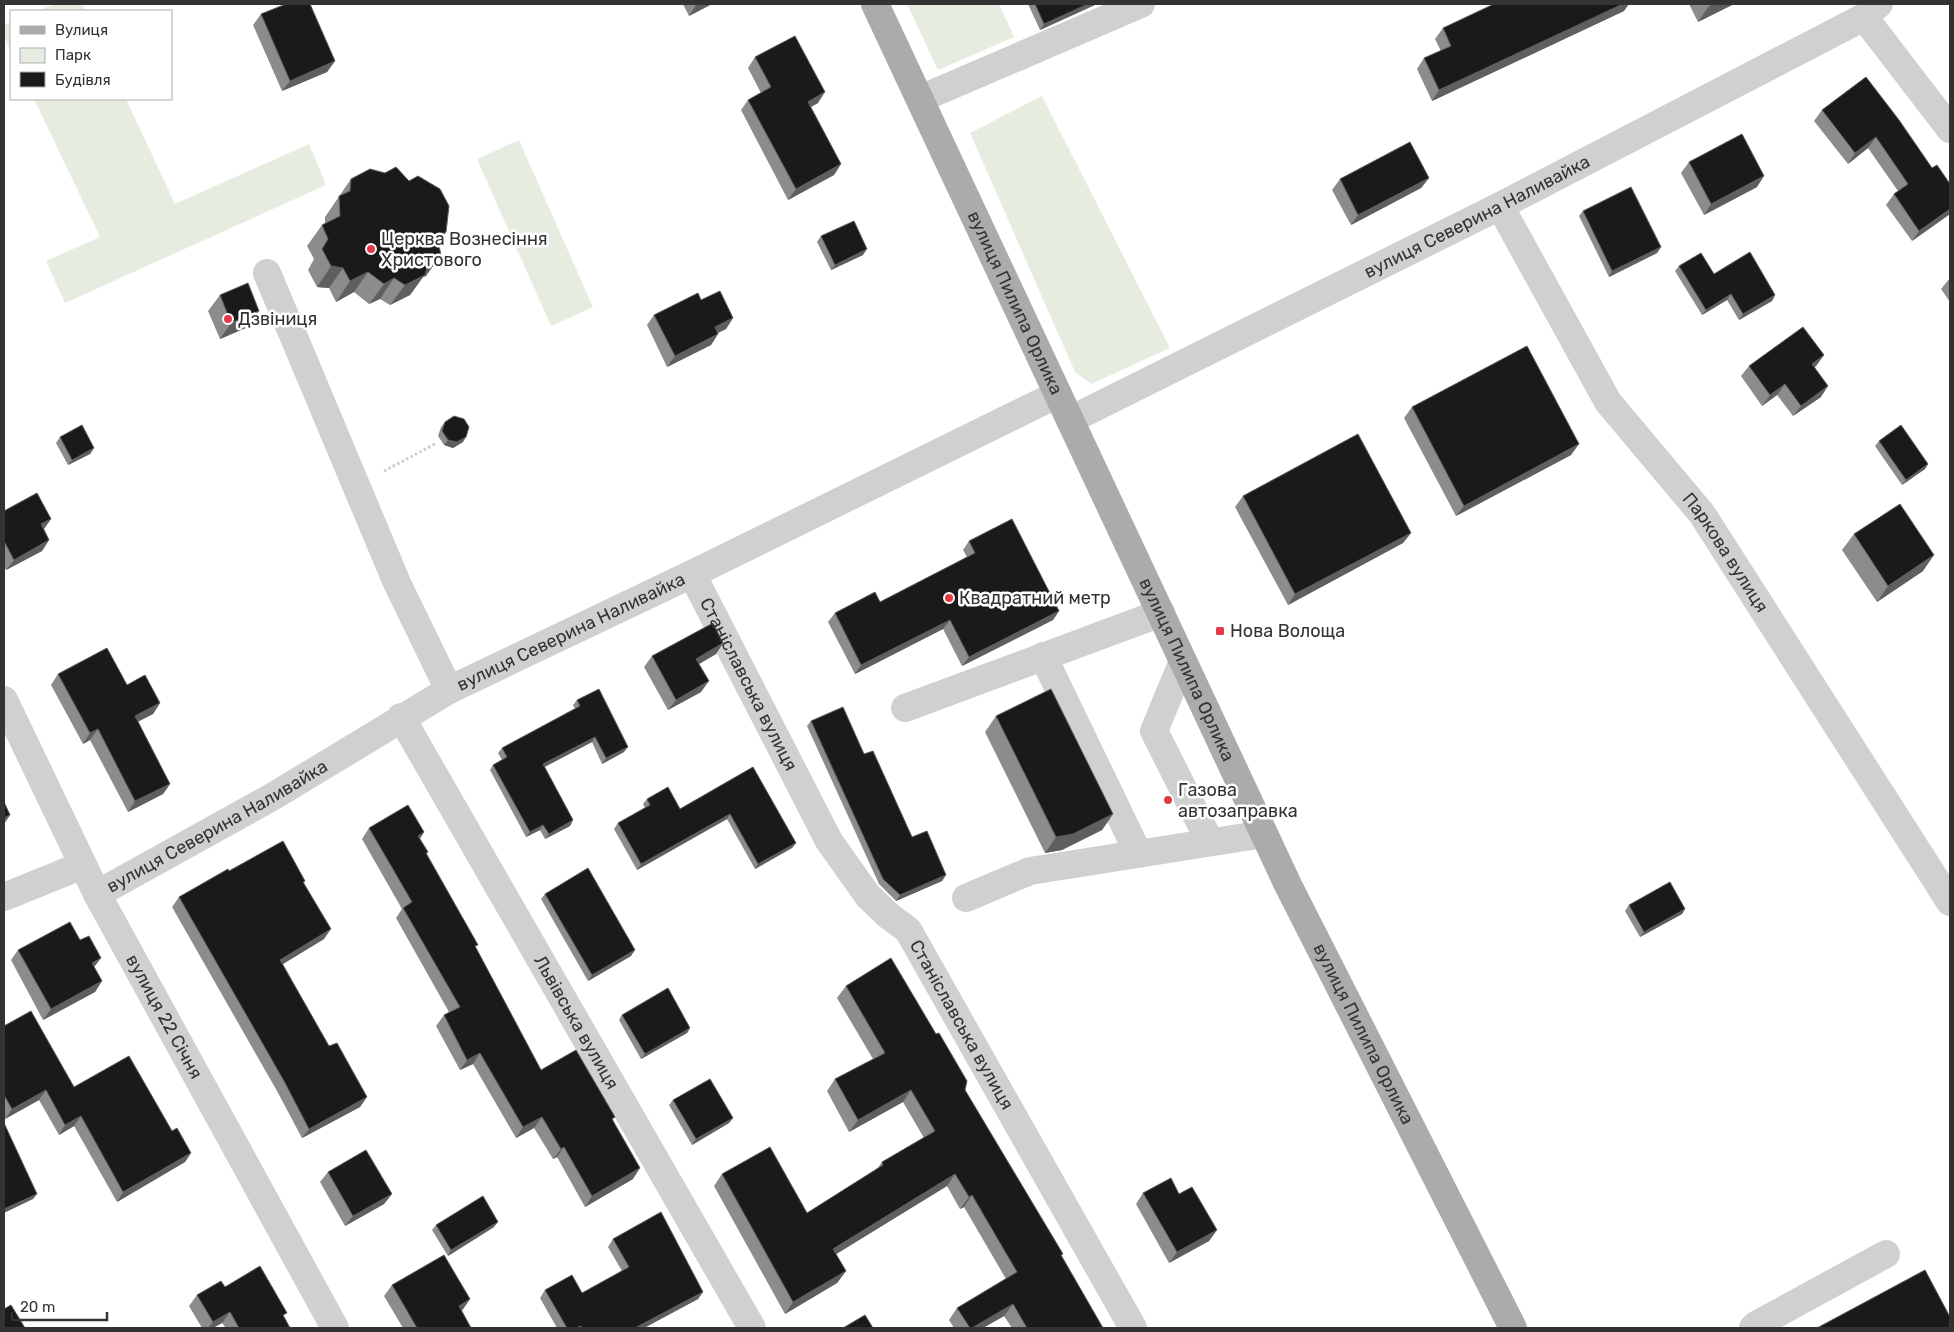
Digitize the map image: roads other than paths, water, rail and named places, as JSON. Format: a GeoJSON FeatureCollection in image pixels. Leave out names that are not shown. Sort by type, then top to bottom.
{"type":"FeatureCollection","features":[{"type":"Feature","properties":{"kind":"main road","name":"вулиця Пилипа Орлика"},"geometry":{"type":"LineString","coordinates":[[875,4],[1288,885],[1513,1328]]}},
{"type":"Feature","properties":{"kind":"street"},"geometry":{"type":"LineString","coordinates":[[920,99],[1141,4]]}},
{"type":"Feature","properties":{"kind":"street"},"geometry":{"type":"LineString","coordinates":[[1871,10],[1950,129]]}},
{"type":"Feature","properties":{"kind":"street","name":"вулиця Северина Наливайка"},"geometry":{"type":"LineString","coordinates":[[1070,420],[1500,206],[1871,10]]}},
{"type":"Feature","properties":{"kind":"street","name":"Паркова вулиця"},"geometry":{"type":"LineString","coordinates":[[1500,206],[1608,402],[1702,514],[1950,902]]}},
{"type":"Feature","properties":{"kind":"street"},"geometry":{"type":"LineString","coordinates":[[266,273],[398,583],[448,690]]}},
{"type":"Feature","properties":{"kind":"street","name":"вулиця Северина Наливайка"},"geometry":{"type":"LineString","coordinates":[[97,894],[272,797],[448,690],[692,574],[1058,394]]}},
{"type":"Feature","properties":{"kind":"street","name":"Станіславська вулиця"},"geometry":{"type":"LineString","coordinates":[[692,574],[829,841],[868,896],[889,916],[908,930],[1132,1328]]}},
{"type":"Feature","properties":{"kind":"street"},"geometry":{"type":"LineString","coordinates":[[905,708],[1160,613]]}},
{"type":"Feature","properties":{"kind":"street"},"geometry":{"type":"LineString","coordinates":[[1043,656],[1138,853]]}},
{"type":"Feature","properties":{"kind":"street"},"geometry":{"type":"LineString","coordinates":[[1183,661],[1154,731],[1210,842]]}},
{"type":"Feature","properties":{"kind":"street","name":"вулиця 22 Січня"},"geometry":{"type":"LineString","coordinates":[[4,700],[97,894],[336,1328]]}},
{"type":"Feature","properties":{"kind":"street","name":"Львівська вулиця"},"geometry":{"type":"LineString","coordinates":[[401,718],[752,1328]]}},
{"type":"Feature","properties":{"kind":"street"},"geometry":{"type":"LineString","coordinates":[[966,898],[1030,871],[1264,834]]}},
{"type":"Feature","properties":{"kind":"street","name":"вулиця Северина Наливайка"},"geometry":{"type":"LineString","coordinates":[[4,897],[83,865]]}},
{"type":"Feature","properties":{"kind":"street"},"geometry":{"type":"LineString","coordinates":[[1752,1328],[1756,1324],[1886,1254]]}},
{"type":"Feature","properties":{"kind":"place","name":"Церква Вознесіння Христового"},"geometry":{"type":"Point","coordinates":[371,249]}},
{"type":"Feature","properties":{"kind":"place","name":"Дзвіниця"},"geometry":{"type":"Point","coordinates":[228,319]}},
{"type":"Feature","properties":{"kind":"place","name":"Квадратний метр"},"geometry":{"type":"Point","coordinates":[949,598]}},
{"type":"Feature","properties":{"kind":"place","name":"Нова Волоща"},"geometry":{"type":"Point","coordinates":[1220,631]}},
{"type":"Feature","properties":{"kind":"place","name":"Газова автозаправка"},"geometry":{"type":"Point","coordinates":[1168,800]}}]}
